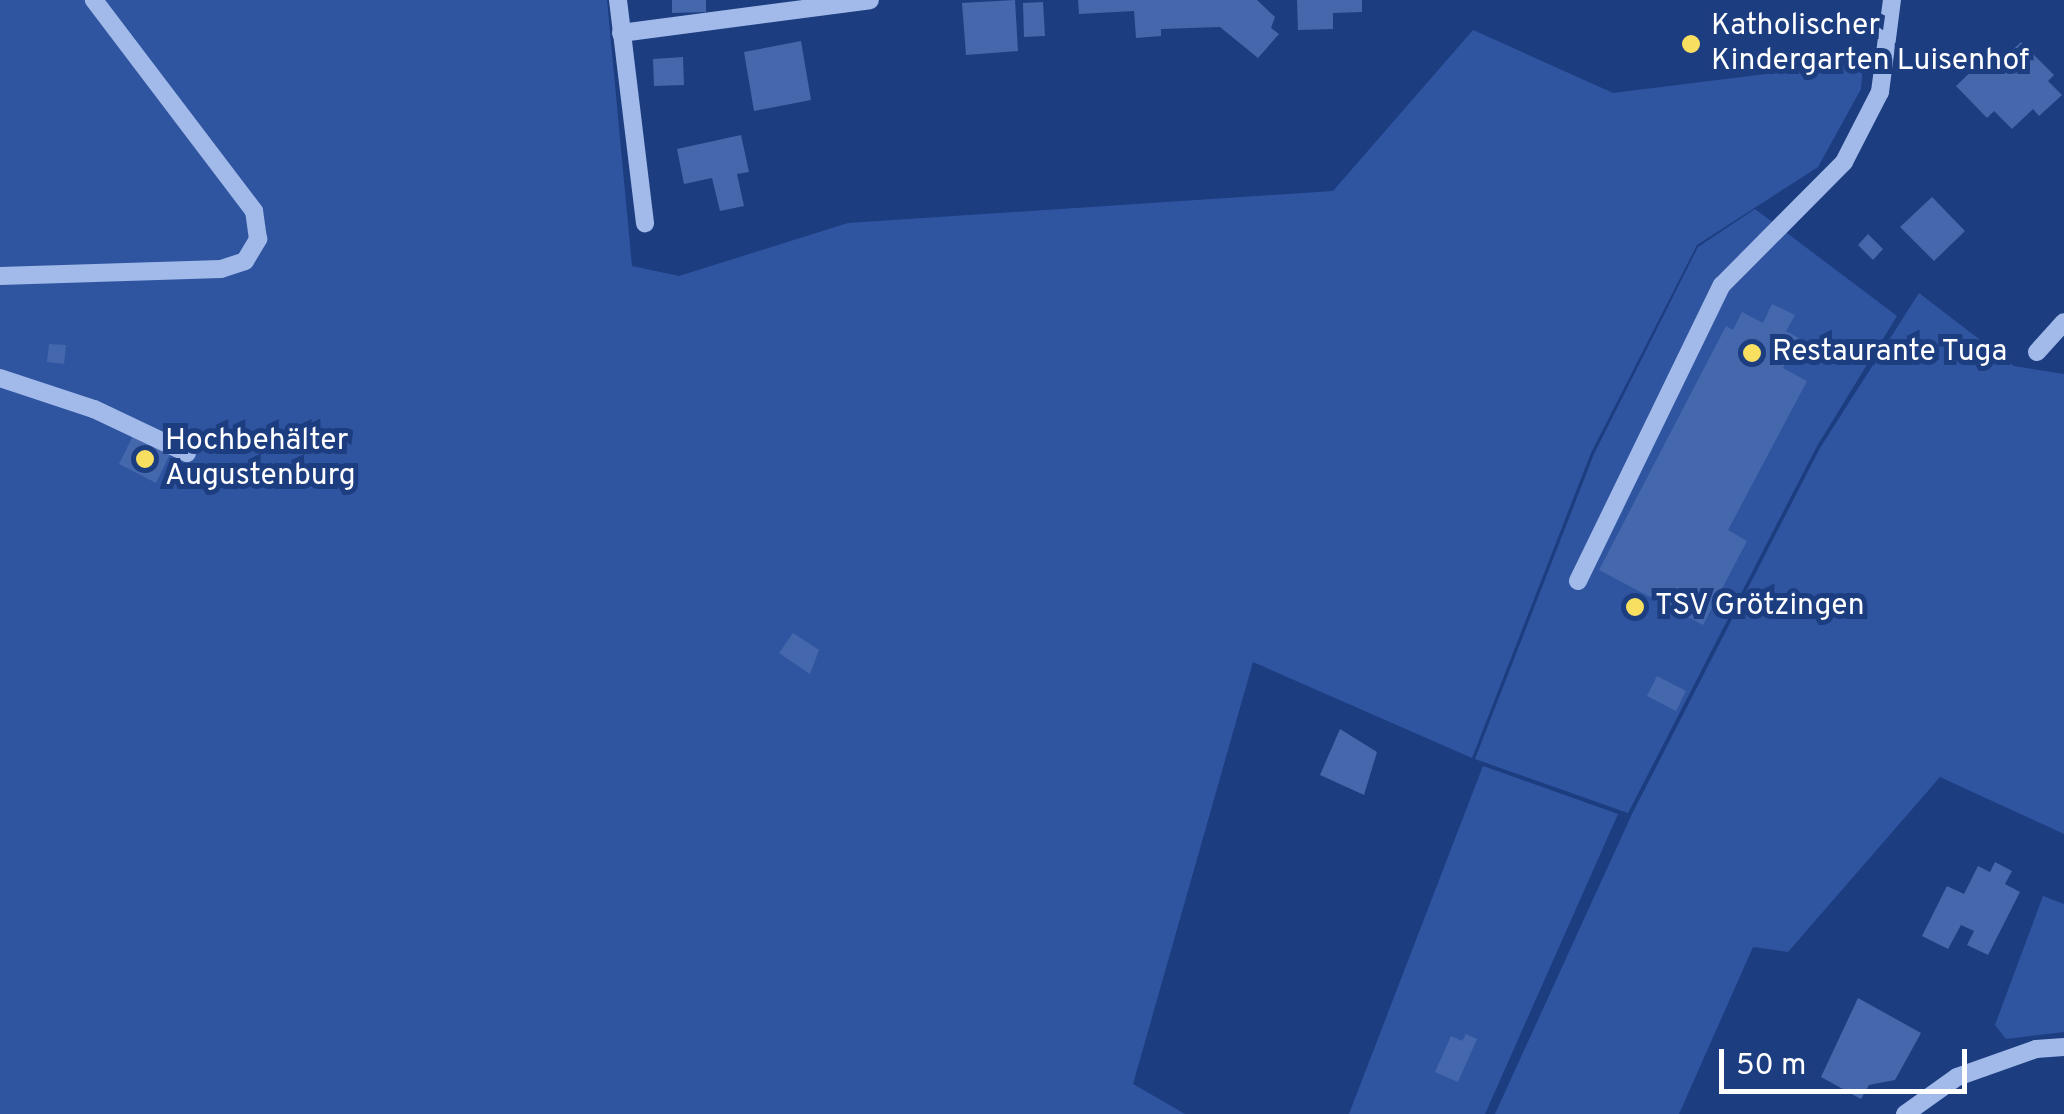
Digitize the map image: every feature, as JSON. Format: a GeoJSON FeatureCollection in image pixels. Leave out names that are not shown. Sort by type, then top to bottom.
{"type":"FeatureCollection","features":[{"type":"Feature","properties":{"kind":"street"},"geometry":{"type":"LineString","coordinates":[[0,276],[221,269],[245,262],[258,240],[254,211],[94,0]]}},
{"type":"Feature","properties":{"kind":"street"},"geometry":{"type":"LineString","coordinates":[[618,0],[644,224]]}},
{"type":"Feature","properties":{"kind":"street"},"geometry":{"type":"LineString","coordinates":[[620,32],[870,0]]}},
{"type":"Feature","properties":{"kind":"street"},"geometry":{"type":"LineString","coordinates":[[1578,581],[1722,285],[1844,162],[1880,92],[1892,0]]}},
{"type":"Feature","properties":{"kind":"street"},"geometry":{"type":"LineString","coordinates":[[2036,352],[2064,322]]}},
{"type":"Feature","properties":{"kind":"street"},"geometry":{"type":"LineString","coordinates":[[0,378],[68,398],[187,453]]}},
{"type":"Feature","properties":{"kind":"street"},"geometry":{"type":"LineString","coordinates":[[1905,1114],[1957,1077],[1990,1063],[2064,1047]]}},
{"type":"Feature","properties":{"kind":"shaded area"},"geometry":{"type":"Polygon","coordinates":[[[0,0],[607,0],[632,266],[679,276],[848,223],[1333,191],[1473,30],[1613,93],[1863,62],[1861,89],[1818,167],[1697,245],[1591,453],[1472,758],[1253,662],[1133,1084],[1185,1114],[0,1114],[0,0]]]}},
{"type":"Feature","properties":{"kind":"shaded area","name":"TSV Grötzingen"},"geometry":{"type":"Polygon","coordinates":[[[1755,209],[1897,316],[1817,446],[1628,813],[1475,759],[1594,454],[1698,247],[1755,209]]]}},
{"type":"Feature","properties":{"kind":"shaded area"},"geometry":{"type":"Polygon","coordinates":[[[1919,293],[2014,366],[2064,374],[2064,834],[1940,777],[1788,952],[1753,947],[1679,1114],[1495,1114],[1632,814],[1820,448],[1919,293]]]}},
{"type":"Feature","properties":{"kind":"shaded area"},"geometry":{"type":"Polygon","coordinates":[[[1483,766],[1618,814],[1485,1114],[1349,1114],[1483,766]]]}},
{"type":"Feature","properties":{"kind":"shaded area"},"geometry":{"type":"Polygon","coordinates":[[[2043,896],[2064,904],[2064,1032],[2006,1039],[1995,1025],[2043,896]]]}},
{"type":"Feature","properties":{"kind":"building"},"geometry":{"type":"Polygon","coordinates":[[[672,0],[706,0],[706,12],[672,13],[672,0]]]}},
{"type":"Feature","properties":{"kind":"building"},"geometry":{"type":"Polygon","coordinates":[[[1015,0],[1018,51],[966,55],[962,3],[1015,0]]]}},
{"type":"Feature","properties":{"kind":"building"},"geometry":{"type":"Polygon","coordinates":[[[1078,0],[1257,0],[1275,17],[1271,28],[1279,34],[1258,58],[1220,27],[1161,29],[1161,36],[1136,38],[1134,11],[1079,14],[1078,0]]]}},
{"type":"Feature","properties":{"kind":"building"},"geometry":{"type":"Polygon","coordinates":[[[1297,0],[1362,0],[1362,12],[1333,13],[1333,29],[1298,30],[1297,0]]]}},
{"type":"Feature","properties":{"kind":"building"},"geometry":{"type":"Polygon","coordinates":[[[1043,2],[1045,36],[1024,37],[1023,3],[1043,2]]]}},
{"type":"Feature","properties":{"kind":"building"},"geometry":{"type":"Polygon","coordinates":[[[801,41],[811,100],[754,111],[744,52],[801,41]]]}},
{"type":"Feature","properties":{"kind":"building"},"geometry":{"type":"Polygon","coordinates":[[[2021,42],[2054,75],[2048,81],[2062,95],[2039,116],[2033,109],[2012,129],[1994,111],[1987,118],[1956,86],[1984,59],[1993,69],[2021,42]]]}},
{"type":"Feature","properties":{"kind":"building"},"geometry":{"type":"Polygon","coordinates":[[[683,57],[684,85],[654,86],[653,59],[683,57]]]}},
{"type":"Feature","properties":{"kind":"building"},"geometry":{"type":"Polygon","coordinates":[[[741,135],[749,172],[737,174],[744,206],[720,211],[712,178],[684,184],[677,149],[741,135]]]}},
{"type":"Feature","properties":{"kind":"building"},"geometry":{"type":"Polygon","coordinates":[[[1932,197],[1965,231],[1934,261],[1900,227],[1932,197]]]}},
{"type":"Feature","properties":{"kind":"building"},"geometry":{"type":"Polygon","coordinates":[[[1868,234],[1883,249],[1873,260],[1858,245],[1868,234]]]}},
{"type":"Feature","properties":{"kind":"building"},"geometry":{"type":"Polygon","coordinates":[[[1772,304],[1795,315],[1786,331],[1799,338],[1783,368],[1807,381],[1728,530],[1747,541],[1703,625],[1599,570],[1726,326],[1733,330],[1742,312],[1763,323],[1772,304]]]}},
{"type":"Feature","properties":{"kind":"building"},"geometry":{"type":"Polygon","coordinates":[[[49,344],[66,345],[64,364],[47,362],[49,344]]]}},
{"type":"Feature","properties":{"kind":"building","name":"Hochbehälter Augustenburg"},"geometry":{"type":"Polygon","coordinates":[[[133,436],[170,454],[156,483],[119,464],[133,436]]]}},
{"type":"Feature","properties":{"kind":"building"},"geometry":{"type":"Polygon","coordinates":[[[793,633],[819,650],[810,674],[779,653],[793,633]]]}},
{"type":"Feature","properties":{"kind":"building"},"geometry":{"type":"Polygon","coordinates":[[[1657,676],[1686,691],[1676,711],[1647,696],[1657,676]]]}},
{"type":"Feature","properties":{"kind":"building"},"geometry":{"type":"Polygon","coordinates":[[[1340,729],[1377,752],[1364,795],[1320,775],[1340,729]]]}},
{"type":"Feature","properties":{"kind":"building"},"geometry":{"type":"Polygon","coordinates":[[[1995,862],[2012,871],[2005,884],[2020,892],[1988,955],[1967,945],[1974,931],[1961,925],[1948,949],[1922,936],[1947,886],[1964,894],[1978,866],[1990,872],[1995,862]]]}},
{"type":"Feature","properties":{"kind":"building"},"geometry":{"type":"Polygon","coordinates":[[[1858,998],[1921,1033],[1895,1080],[1869,1085],[1861,1099],[1821,1077],[1858,998]]]}},
{"type":"Feature","properties":{"kind":"building"},"geometry":{"type":"Polygon","coordinates":[[[1466,1034],[1477,1039],[1458,1082],[1435,1072],[1451,1036],[1462,1041],[1466,1034]]]}},
{"type":"Feature","properties":{"kind":"place","name":"Katholischer Kindergarten Luisenhof"},"geometry":{"type":"Point","coordinates":[1691,44]}},
{"type":"Feature","properties":{"kind":"place","name":"Restaurante Tuga"},"geometry":{"type":"Point","coordinates":[1752,353]}},
{"type":"Feature","properties":{"kind":"place","name":"Hochbehälter Augustenburg"},"geometry":{"type":"Point","coordinates":[145,459]}},
{"type":"Feature","properties":{"kind":"place","name":"TSV Grötzingen"},"geometry":{"type":"Point","coordinates":[1635,607]}}]}
